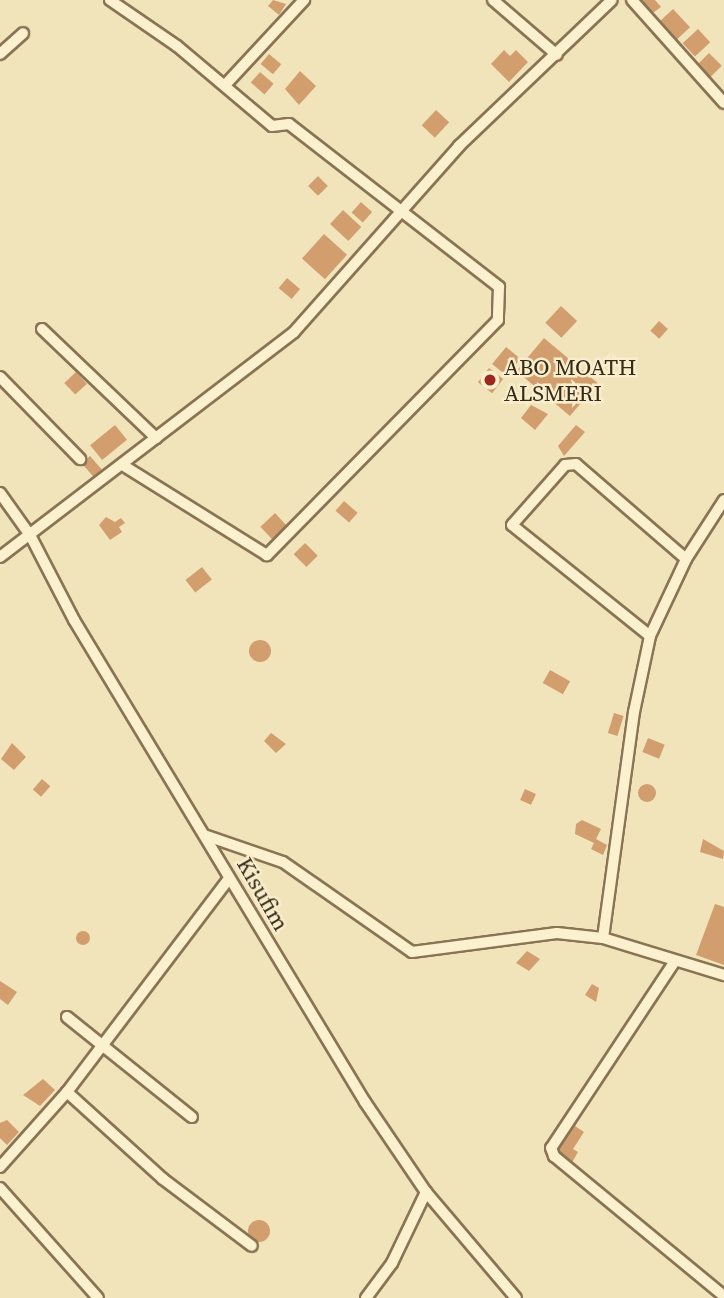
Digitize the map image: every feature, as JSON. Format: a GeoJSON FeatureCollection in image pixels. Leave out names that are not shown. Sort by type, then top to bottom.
{"type":"FeatureCollection","features":[{"type":"Feature","properties":{"kind":"street"},"geometry":{"type":"LineString","coordinates":[[110,0],[226,84],[272,126],[289,124],[379,196],[402,209],[499,287],[498,320],[267,555],[124,466]]}},
{"type":"Feature","properties":{"kind":"street"},"geometry":{"type":"LineString","coordinates":[[226,84],[304,0]]}},
{"type":"Feature","properties":{"kind":"street"},"geometry":{"type":"LineString","coordinates":[[493,0],[557,55]]}},
{"type":"Feature","properties":{"kind":"street"},"geometry":{"type":"LineString","coordinates":[[0,556],[124,466],[156,438],[294,332],[459,146],[612,0]]}},
{"type":"Feature","properties":{"kind":"street"},"geometry":{"type":"LineString","coordinates":[[632,0],[724,103]]}},
{"type":"Feature","properties":{"kind":"street"},"geometry":{"type":"LineString","coordinates":[[0,54],[23,33]]}},
{"type":"Feature","properties":{"kind":"street"},"geometry":{"type":"LineString","coordinates":[[42,329],[156,438]]}},
{"type":"Feature","properties":{"kind":"street"},"geometry":{"type":"LineString","coordinates":[[0,377],[80,459]]}},
{"type":"Feature","properties":{"kind":"street"},"geometry":{"type":"LineString","coordinates":[[650,636],[512,525],[565,465],[576,464],[686,559]]}},
{"type":"Feature","properties":{"kind":"street","name":"Kisufim"},"geometry":{"type":"LineString","coordinates":[[0,493],[30,535],[74,620],[207,836],[228,880],[365,1102],[426,1192],[516,1298]]}},
{"type":"Feature","properties":{"kind":"street"},"geometry":{"type":"LineString","coordinates":[[603,938],[634,712],[650,636],[686,559],[724,500]]}},
{"type":"Feature","properties":{"kind":"street"},"geometry":{"type":"LineString","coordinates":[[207,836],[283,862],[412,952],[557,933],[603,938],[724,975]]}},
{"type":"Feature","properties":{"kind":"street"},"geometry":{"type":"LineString","coordinates":[[0,1167],[66,1093],[228,880]]}},
{"type":"Feature","properties":{"kind":"street"},"geometry":{"type":"LineString","coordinates":[[675,961],[551,1148],[554,1156],[724,1296]]}},
{"type":"Feature","properties":{"kind":"street"},"geometry":{"type":"LineString","coordinates":[[67,1017],[191,1117]]}},
{"type":"Feature","properties":{"kind":"street"},"geometry":{"type":"LineString","coordinates":[[66,1093],[163,1179],[251,1246]]}},
{"type":"Feature","properties":{"kind":"street"},"geometry":{"type":"LineString","coordinates":[[0,1188],[98,1298]]}},
{"type":"Feature","properties":{"kind":"street"},"geometry":{"type":"LineString","coordinates":[[366,1298],[392,1263],[426,1192]]}},
{"type":"Feature","properties":{"kind":"building"},"geometry":{"type":"Polygon","coordinates":[[[273,0],[286,4],[279,15],[268,6],[273,0]]]}},
{"type":"Feature","properties":{"kind":"building"},"geometry":{"type":"Polygon","coordinates":[[[638,0],[655,0],[661,7],[650,15],[638,0]]]}},
{"type":"Feature","properties":{"kind":"building"},"geometry":{"type":"Polygon","coordinates":[[[673,9],[690,27],[677,40],[660,21],[673,9]]]}},
{"type":"Feature","properties":{"kind":"building"},"geometry":{"type":"Polygon","coordinates":[[[698,29],[710,42],[695,56],[683,43],[698,29]]]}},
{"type":"Feature","properties":{"kind":"building"},"geometry":{"type":"Polygon","coordinates":[[[504,50],[510,56],[516,50],[528,62],[509,82],[491,64],[504,50]]]}},
{"type":"Feature","properties":{"kind":"building"},"geometry":{"type":"Polygon","coordinates":[[[709,53],[722,66],[709,78],[696,66],[709,53]]]}},
{"type":"Feature","properties":{"kind":"building"},"geometry":{"type":"Polygon","coordinates":[[[269,54],[281,64],[273,74],[261,64],[269,54]]]}},
{"type":"Feature","properties":{"kind":"building"},"geometry":{"type":"Polygon","coordinates":[[[300,71],[316,86],[299,105],[285,89],[300,71]]]}},
{"type":"Feature","properties":{"kind":"building"},"geometry":{"type":"Polygon","coordinates":[[[260,72],[274,84],[264,94],[251,83],[260,72]]]}},
{"type":"Feature","properties":{"kind":"building"},"geometry":{"type":"Polygon","coordinates":[[[436,110],[449,122],[435,138],[422,125],[436,110]]]}},
{"type":"Feature","properties":{"kind":"building"},"geometry":{"type":"Polygon","coordinates":[[[318,176],[328,186],[318,196],[308,186],[318,176]]]}},
{"type":"Feature","properties":{"kind":"building"},"geometry":{"type":"Polygon","coordinates":[[[361,202],[372,212],[363,222],[352,212],[361,202]]]}},
{"type":"Feature","properties":{"kind":"building"},"geometry":{"type":"Polygon","coordinates":[[[343,210],[361,227],[348,241],[330,224],[343,210]]]}},
{"type":"Feature","properties":{"kind":"building"},"geometry":{"type":"Polygon","coordinates":[[[324,234],[347,255],[325,279],[302,259],[324,234]]]}},
{"type":"Feature","properties":{"kind":"building"},"geometry":{"type":"Polygon","coordinates":[[[287,278],[300,289],[292,299],[279,288],[287,278]]]}},
{"type":"Feature","properties":{"kind":"building"},"geometry":{"type":"Polygon","coordinates":[[[561,306],[577,321],[561,338],[545,323],[561,306]]]}},
{"type":"Feature","properties":{"kind":"building"},"geometry":{"type":"Polygon","coordinates":[[[659,321],[668,329],[659,339],[650,331],[659,321]]]}},
{"type":"Feature","properties":{"kind":"building"},"geometry":{"type":"Polygon","coordinates":[[[544,338],[598,383],[570,416],[516,371],[544,338]]]}},
{"type":"Feature","properties":{"kind":"building"},"geometry":{"type":"Polygon","coordinates":[[[506,347],[521,359],[507,376],[492,364],[506,347]]]}},
{"type":"Feature","properties":{"kind":"building","name":"ABO MOATH ALSMERI"},"geometry":{"type":"Polygon","coordinates":[[[489,368],[503,379],[492,393],[478,382],[489,368]]]}},
{"type":"Feature","properties":{"kind":"building"},"geometry":{"type":"Polygon","coordinates":[[[76,372],[87,384],[75,395],[64,383],[76,372]]]}},
{"type":"Feature","properties":{"kind":"building"},"geometry":{"type":"Polygon","coordinates":[[[531,405],[548,414],[535,430],[521,418],[531,405]]]}},
{"type":"Feature","properties":{"kind":"building"},"geometry":{"type":"Polygon","coordinates":[[[115,425],[127,440],[102,460],[90,445],[115,425]]]}},
{"type":"Feature","properties":{"kind":"building"},"geometry":{"type":"Polygon","coordinates":[[[576,425],[585,432],[564,456],[558,446],[576,425]]]}},
{"type":"Feature","properties":{"kind":"building"},"geometry":{"type":"Polygon","coordinates":[[[90,456],[102,470],[94,477],[82,463],[90,456]]]}},
{"type":"Feature","properties":{"kind":"building"},"geometry":{"type":"Polygon","coordinates":[[[344,501],[358,513],[349,523],[335,511],[344,501]]]}},
{"type":"Feature","properties":{"kind":"building"},"geometry":{"type":"Polygon","coordinates":[[[275,513],[287,526],[273,540],[260,527],[275,513]]]}},
{"type":"Feature","properties":{"kind":"building"},"geometry":{"type":"Polygon","coordinates":[[[106,517],[115,522],[121,518],[125,523],[119,527],[122,532],[110,540],[99,525],[106,517]]]}},
{"type":"Feature","properties":{"kind":"building"},"geometry":{"type":"Polygon","coordinates":[[[305,543],[318,556],[306,567],[294,554],[305,543]]]}},
{"type":"Feature","properties":{"kind":"building"},"geometry":{"type":"Polygon","coordinates":[[[202,567],[212,580],[195,593],[185,580],[202,567]]]}},
{"type":"Feature","properties":{"kind":"building"},"geometry":{"type":"Polygon","coordinates":[[[260,640],[268,643],[271,651],[268,659],[260,662],[252,659],[249,651],[252,643],[260,640]]]}},
{"type":"Feature","properties":{"kind":"building"},"geometry":{"type":"Polygon","coordinates":[[[550,670],[570,681],[563,694],[543,683],[550,670]]]}},
{"type":"Feature","properties":{"kind":"building"},"geometry":{"type":"Polygon","coordinates":[[[614,713],[624,716],[617,736],[608,733],[614,713]]]}},
{"type":"Feature","properties":{"kind":"building"},"geometry":{"type":"Polygon","coordinates":[[[271,733],[286,744],[276,753],[264,741],[271,733]]]}},
{"type":"Feature","properties":{"kind":"building"},"geometry":{"type":"Polygon","coordinates":[[[648,738],[665,745],[659,759],[642,752],[648,738]]]}},
{"type":"Feature","properties":{"kind":"building"},"geometry":{"type":"Polygon","coordinates":[[[12,743],[26,757],[14,770],[1,759],[12,743]]]}},
{"type":"Feature","properties":{"kind":"building"},"geometry":{"type":"Polygon","coordinates":[[[42,779],[50,786],[41,797],[33,790],[42,779]]]}},
{"type":"Feature","properties":{"kind":"building"},"geometry":{"type":"Polygon","coordinates":[[[647,784],[653,787],[656,793],[653,799],[647,802],[641,799],[638,793],[641,787],[647,784]]]}},
{"type":"Feature","properties":{"kind":"building"},"geometry":{"type":"Polygon","coordinates":[[[525,789],[536,794],[531,805],[520,800],[525,789]]]}},
{"type":"Feature","properties":{"kind":"building"},"geometry":{"type":"Polygon","coordinates":[[[582,820],[601,829],[596,839],[607,845],[603,855],[591,849],[594,843],[575,834],[576,824],[582,820]]]}},
{"type":"Feature","properties":{"kind":"building"},"geometry":{"type":"Polygon","coordinates":[[[703,839],[724,851],[723,859],[700,852],[703,839]]]}},
{"type":"Feature","properties":{"kind":"building"},"geometry":{"type":"Polygon","coordinates":[[[715,904],[724,907],[724,965],[696,955],[715,904]]]}},
{"type":"Feature","properties":{"kind":"building"},"geometry":{"type":"Polygon","coordinates":[[[83,931],[88,933],[88,943],[83,945],[78,943],[76,938],[78,933],[83,931]]]}},
{"type":"Feature","properties":{"kind":"building"},"geometry":{"type":"Polygon","coordinates":[[[527,951],[540,959],[529,971],[516,963],[527,951]]]}},
{"type":"Feature","properties":{"kind":"building"},"geometry":{"type":"Polygon","coordinates":[[[0,981],[17,992],[8,1005],[0,999],[0,981]]]}},
{"type":"Feature","properties":{"kind":"building"},"geometry":{"type":"Polygon","coordinates":[[[592,984],[599,988],[596,1002],[585,995],[592,984]]]}},
{"type":"Feature","properties":{"kind":"building"},"geometry":{"type":"Polygon","coordinates":[[[43,1079],[55,1090],[40,1106],[23,1095],[43,1079]]]}},
{"type":"Feature","properties":{"kind":"building"},"geometry":{"type":"Polygon","coordinates":[[[7,1120],[19,1132],[7,1145],[0,1138],[0,1123],[7,1120]]]}},
{"type":"Feature","properties":{"kind":"building"},"geometry":{"type":"Polygon","coordinates":[[[572,1124],[584,1132],[573,1149],[578,1152],[571,1164],[555,1150],[572,1124]]]}},
{"type":"Feature","properties":{"kind":"building"},"geometry":{"type":"Polygon","coordinates":[[[259,1220],[267,1223],[270,1231],[267,1239],[259,1242],[251,1239],[248,1231],[251,1223],[259,1220]]]}},
{"type":"Feature","properties":{"kind":"place","name":"ABO MOATH ALSMERI"},"geometry":{"type":"Point","coordinates":[490,380]}}]}
